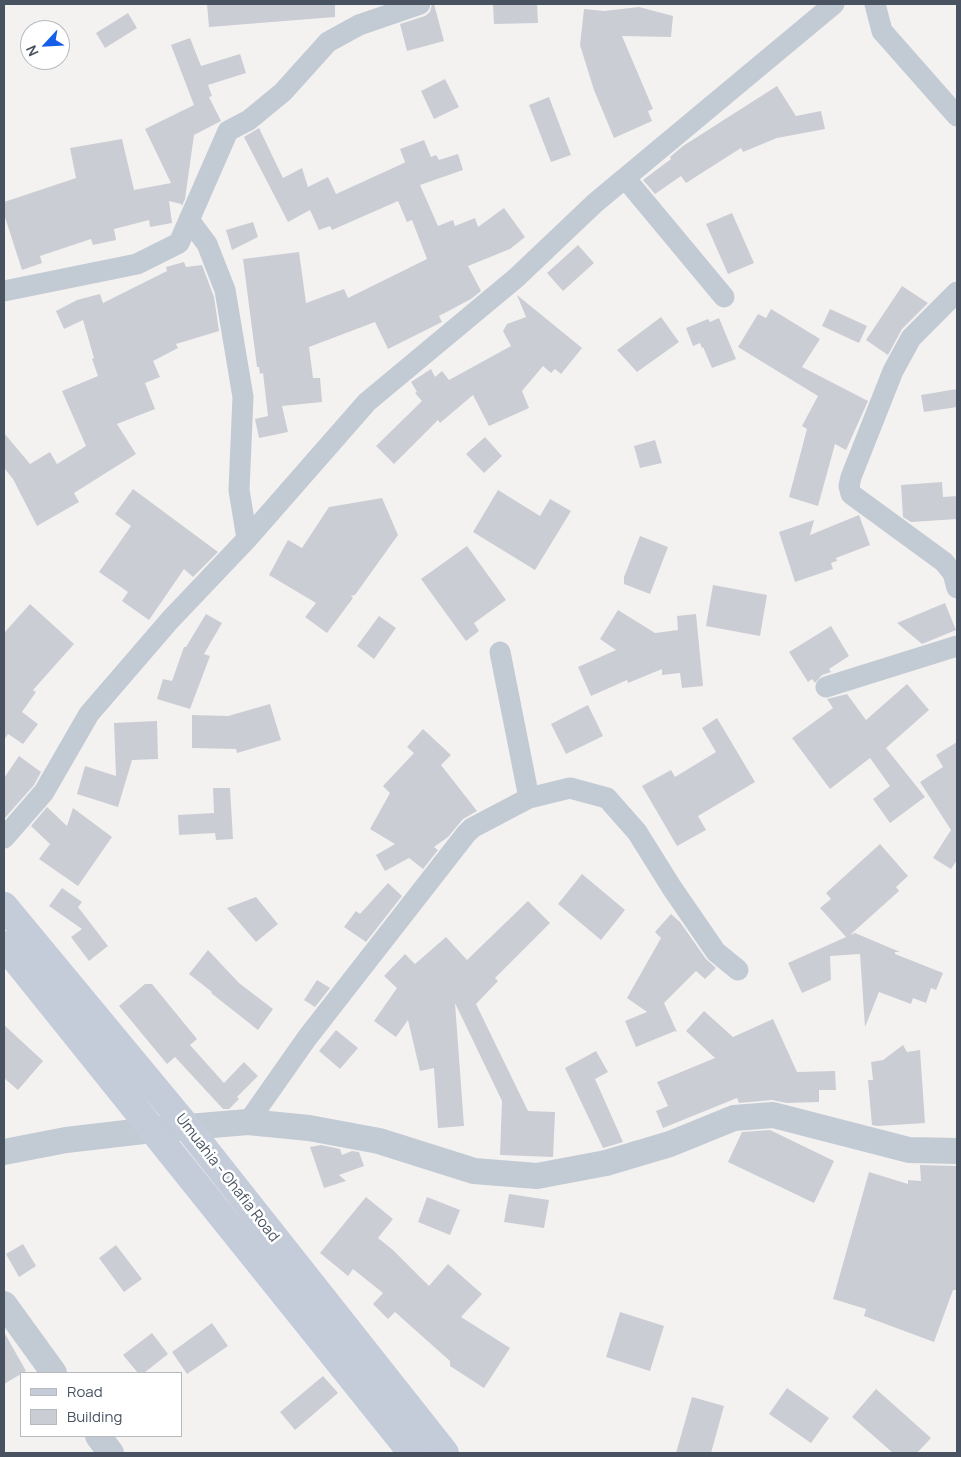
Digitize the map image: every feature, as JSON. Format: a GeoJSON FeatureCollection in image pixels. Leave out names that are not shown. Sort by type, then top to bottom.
{"type":"FeatureCollection","features":[{"type":"Feature","properties":{"kind":"main road","name":"Umuahia - Ohafia Road"},"geometry":{"type":"LineString","coordinates":[[4,906],[188,1128],[446,1453]]}},
{"type":"Feature","properties":{"kind":"main road","name":"Umuahia - Ohafia Road"},"geometry":{"type":"LineString","coordinates":[[4,944],[412,1453]]}},
{"type":"Feature","properties":{"kind":"street"},"geometry":{"type":"LineString","coordinates":[[4,291],[138,264],[179,243],[228,132],[249,120],[284,92],[328,42],[359,25],[420,4]]}},
{"type":"Feature","properties":{"kind":"street"},"geometry":{"type":"LineString","coordinates":[[4,838],[44,792],[89,714],[170,620],[247,539],[367,402],[516,278],[595,203],[834,4]]}},
{"type":"Feature","properties":{"kind":"street"},"geometry":{"type":"LineString","coordinates":[[875,4],[882,31],[957,116]]}},
{"type":"Feature","properties":{"kind":"street"},"geometry":{"type":"LineString","coordinates":[[625,178],[724,298]]}},
{"type":"Feature","properties":{"kind":"street"},"geometry":{"type":"LineString","coordinates":[[189,220],[207,244],[225,290],[243,397],[239,490],[247,539]]}},
{"type":"Feature","properties":{"kind":"street"},"geometry":{"type":"LineString","coordinates":[[957,292],[911,338],[894,371],[849,486],[851,494],[944,562],[953,573],[957,588]]}},
{"type":"Feature","properties":{"kind":"street"},"geometry":{"type":"LineString","coordinates":[[826,687],[957,646]]}},
{"type":"Feature","properties":{"kind":"street"},"geometry":{"type":"LineString","coordinates":[[500,652],[529,798]]}},
{"type":"Feature","properties":{"kind":"street"},"geometry":{"type":"LineString","coordinates":[[248,1122],[307,1038],[466,834],[472,828],[529,798],[570,788],[607,798],[637,832],[672,888],[716,952],[738,970]]}},
{"type":"Feature","properties":{"kind":"street"},"geometry":{"type":"LineString","coordinates":[[4,1152],[66,1140],[248,1122],[309,1128],[379,1141],[474,1171],[537,1176],[606,1164],[670,1144],[734,1118],[773,1115],[909,1150],[957,1151]]}},
{"type":"Feature","properties":{"kind":"street"},"geometry":{"type":"LineString","coordinates":[[4,1304],[53,1372]]}},
{"type":"Feature","properties":{"kind":"street"},"geometry":{"type":"LineString","coordinates":[[99,1437],[111,1453]]}},
{"type":"Feature","properties":{"kind":"building"},"geometry":{"type":"Polygon","coordinates":[[[207,4],[335,4],[335,17],[209,27],[207,4]]]}},
{"type":"Feature","properties":{"kind":"building"},"geometry":{"type":"Polygon","coordinates":[[[432,4],[434,4],[444,41],[407,51],[400,24],[425,16],[430,12],[432,4]]]}},
{"type":"Feature","properties":{"kind":"building"},"geometry":{"type":"Polygon","coordinates":[[[493,4],[537,4],[538,23],[494,24],[493,4]]]}},
{"type":"Feature","properties":{"kind":"building"},"geometry":{"type":"Polygon","coordinates":[[[639,7],[673,16],[671,37],[622,36],[653,109],[648,111],[652,121],[614,138],[594,90],[580,45],[584,9],[604,11],[639,7]]]}},
{"type":"Feature","properties":{"kind":"building"},"geometry":{"type":"Polygon","coordinates":[[[128,13],[137,28],[105,48],[96,33],[128,13]]]}},
{"type":"Feature","properties":{"kind":"building"},"geometry":{"type":"Polygon","coordinates":[[[190,38],[201,66],[240,54],[246,73],[208,85],[212,96],[209,97],[221,121],[194,135],[185,199],[182,206],[181,204],[169,201],[172,223],[150,227],[149,220],[114,229],[116,240],[93,245],[91,239],[40,256],[42,263],[22,270],[4,214],[4,202],[76,178],[70,148],[122,139],[134,190],[171,183],[145,129],[194,105],[171,45],[190,38]]]}},
{"type":"Feature","properties":{"kind":"building"},"geometry":{"type":"Polygon","coordinates":[[[445,79],[459,107],[434,119],[421,91],[445,79]]]}},
{"type":"Feature","properties":{"kind":"building"},"geometry":{"type":"Polygon","coordinates":[[[777,86],[796,116],[821,111],[825,129],[777,138],[743,152],[741,148],[686,183],[681,176],[655,194],[643,180],[671,159],[670,157],[683,146],[777,86]]]}},
{"type":"Feature","properties":{"kind":"building"},"geometry":{"type":"Polygon","coordinates":[[[549,97],[571,155],[551,162],[529,105],[549,97]]]}},
{"type":"Feature","properties":{"kind":"building"},"geometry":{"type":"Polygon","coordinates":[[[259,128],[283,178],[302,168],[308,187],[328,177],[336,194],[404,163],[400,149],[424,140],[431,157],[436,155],[439,160],[458,154],[463,170],[420,185],[438,226],[453,220],[455,226],[475,218],[478,227],[504,208],[525,237],[510,249],[468,266],[481,291],[471,299],[439,316],[442,322],[388,349],[375,322],[309,347],[313,378],[320,378],[322,402],[282,406],[288,432],[259,438],[255,419],[268,416],[263,373],[260,374],[259,367],[257,367],[243,259],[299,252],[306,303],[344,289],[348,298],[427,259],[412,220],[407,222],[398,201],[332,230],[330,226],[319,230],[310,210],[288,222],[244,137],[259,128]]]}},
{"type":"Feature","properties":{"kind":"building"},"geometry":{"type":"Polygon","coordinates":[[[732,213],[754,263],[728,274],[706,224],[732,213]]]}},
{"type":"Feature","properties":{"kind":"building"},"geometry":{"type":"Polygon","coordinates":[[[253,222],[258,237],[232,250],[226,230],[253,222]]]}},
{"type":"Feature","properties":{"kind":"building"},"geometry":{"type":"Polygon","coordinates":[[[578,245],[594,263],[563,291],[547,273],[578,245]]]}},
{"type":"Feature","properties":{"kind":"building"},"geometry":{"type":"Polygon","coordinates":[[[184,262],[186,267],[202,265],[214,297],[219,331],[176,344],[178,348],[153,361],[160,377],[145,383],[155,409],[117,424],[136,454],[74,493],[79,502],[37,526],[13,479],[4,468],[4,433],[30,464],[50,452],[57,464],[86,446],[62,391],[98,376],[83,320],[64,329],[56,311],[77,300],[100,294],[103,303],[167,271],[166,267],[184,262]]]}},
{"type":"Feature","properties":{"kind":"building"},"geometry":{"type":"Polygon","coordinates":[[[902,286],[928,303],[902,329],[888,355],[866,340],[902,286]]]}},
{"type":"Feature","properties":{"kind":"building"},"geometry":{"type":"Polygon","coordinates":[[[517,295],[582,348],[561,374],[555,369],[551,373],[543,366],[522,391],[529,408],[489,426],[473,395],[440,423],[438,420],[394,464],[376,446],[422,401],[415,393],[417,392],[411,382],[431,369],[435,377],[442,371],[449,380],[511,346],[503,331],[507,324],[526,317],[517,295]]]}},
{"type":"Feature","properties":{"kind":"building"},"geometry":{"type":"Polygon","coordinates":[[[771,309],[820,339],[802,367],[868,401],[846,450],[835,444],[818,506],[789,497],[807,429],[802,426],[818,396],[738,347],[758,314],[766,318],[771,309]]]}},
{"type":"Feature","properties":{"kind":"building"},"geometry":{"type":"Polygon","coordinates":[[[830,309],[867,326],[859,343],[822,326],[830,309]]]}},
{"type":"Feature","properties":{"kind":"building"},"geometry":{"type":"Polygon","coordinates":[[[661,317],[679,342],[637,372],[617,350],[661,317]]]}},
{"type":"Feature","properties":{"kind":"building"},"geometry":{"type":"Polygon","coordinates":[[[719,318],[736,359],[712,368],[700,343],[693,346],[686,328],[708,319],[710,322],[719,318]]]}},
{"type":"Feature","properties":{"kind":"building"},"geometry":{"type":"Polygon","coordinates":[[[957,389],[957,407],[924,412],[921,395],[957,389]]]}},
{"type":"Feature","properties":{"kind":"building"},"geometry":{"type":"Polygon","coordinates":[[[485,437],[502,456],[484,473],[466,454],[485,437]]]}},
{"type":"Feature","properties":{"kind":"building"},"geometry":{"type":"Polygon","coordinates":[[[655,440],[662,463],[640,468],[634,446],[655,440]]]}},
{"type":"Feature","properties":{"kind":"building"},"geometry":{"type":"Polygon","coordinates":[[[942,482],[943,497],[957,496],[957,519],[911,522],[903,517],[901,485],[942,482]]]}},
{"type":"Feature","properties":{"kind":"building"},"geometry":{"type":"Polygon","coordinates":[[[133,489],[218,552],[193,577],[184,569],[149,620],[122,601],[128,592],[99,572],[131,526],[115,514],[133,489]]]}},
{"type":"Feature","properties":{"kind":"building"},"geometry":{"type":"Polygon","coordinates":[[[498,490],[540,516],[550,499],[571,511],[535,570],[473,532],[498,490]]]}},
{"type":"Feature","properties":{"kind":"building"},"geometry":{"type":"Polygon","coordinates":[[[382,498],[398,535],[355,595],[351,596],[353,598],[327,633],[305,617],[316,603],[269,575],[288,540],[302,548],[329,507],[382,498]]]}},
{"type":"Feature","properties":{"kind":"building"},"geometry":{"type":"Polygon","coordinates":[[[859,515],[870,545],[836,558],[837,561],[831,563],[833,569],[795,582],[779,532],[814,520],[810,535],[859,515]]]}},
{"type":"Feature","properties":{"kind":"building"},"geometry":{"type":"Polygon","coordinates":[[[640,536],[668,547],[650,594],[624,584],[624,577],[640,536]]]}},
{"type":"Feature","properties":{"kind":"building"},"geometry":{"type":"Polygon","coordinates":[[[467,546],[506,600],[474,623],[479,631],[466,641],[421,579],[467,546]]]}},
{"type":"Feature","properties":{"kind":"building"},"geometry":{"type":"Polygon","coordinates":[[[713,585],[767,595],[760,636],[706,626],[713,585]]]}},
{"type":"Feature","properties":{"kind":"building"},"geometry":{"type":"Polygon","coordinates":[[[945,603],[956,630],[922,644],[897,623],[945,603]]]}},
{"type":"Feature","properties":{"kind":"building"},"geometry":{"type":"Polygon","coordinates":[[[30,604],[74,644],[33,690],[36,692],[22,712],[38,724],[23,744],[8,734],[4,740],[4,633],[30,604]]]}},
{"type":"Feature","properties":{"kind":"building"},"geometry":{"type":"Polygon","coordinates":[[[618,610],[655,633],[678,630],[677,616],[696,614],[703,686],[682,688],[680,673],[662,675],[662,669],[628,683],[627,680],[591,696],[578,667],[616,650],[600,639],[618,610]]]}},
{"type":"Feature","properties":{"kind":"building"},"geometry":{"type":"Polygon","coordinates":[[[206,614],[222,623],[204,654],[210,656],[190,709],[157,699],[163,679],[172,681],[184,647],[186,647],[206,614]]]}},
{"type":"Feature","properties":{"kind":"building"},"geometry":{"type":"Polygon","coordinates":[[[379,616],[396,628],[374,659],[357,646],[379,616]]]}},
{"type":"Feature","properties":{"kind":"building"},"geometry":{"type":"Polygon","coordinates":[[[831,626],[849,656],[829,669],[831,672],[822,675],[815,683],[812,679],[808,682],[789,652],[831,626]]]}},
{"type":"Feature","properties":{"kind":"building"},"geometry":{"type":"Polygon","coordinates":[[[907,684],[929,710],[886,748],[925,797],[890,823],[873,799],[890,786],[870,758],[830,789],[792,738],[833,708],[827,699],[847,694],[866,720],[907,684]]]}},
{"type":"Feature","properties":{"kind":"building"},"geometry":{"type":"Polygon","coordinates":[[[270,704],[281,740],[237,753],[236,749],[192,748],[192,715],[228,716],[270,704]]]}},
{"type":"Feature","properties":{"kind":"building"},"geometry":{"type":"Polygon","coordinates":[[[588,705],[603,736],[566,754],[551,724],[588,705]]]}},
{"type":"Feature","properties":{"kind":"building"},"geometry":{"type":"Polygon","coordinates":[[[717,718],[755,782],[698,816],[706,830],[677,846],[642,786],[671,770],[675,777],[716,752],[702,728],[717,718]]]}},
{"type":"Feature","properties":{"kind":"building"},"geometry":{"type":"Polygon","coordinates":[[[157,721],[158,759],[132,760],[118,807],[77,794],[85,766],[116,776],[114,723],[157,721]]]}},
{"type":"Feature","properties":{"kind":"building"},"geometry":{"type":"Polygon","coordinates":[[[423,729],[451,755],[441,765],[477,811],[463,819],[448,837],[434,847],[438,850],[423,869],[409,858],[385,871],[376,855],[395,844],[370,829],[390,793],[383,786],[414,753],[407,747],[423,729]]]}},
{"type":"Feature","properties":{"kind":"building"},"geometry":{"type":"Polygon","coordinates":[[[957,742],[957,860],[951,869],[933,858],[951,830],[920,782],[943,767],[936,755],[957,742]]]}},
{"type":"Feature","properties":{"kind":"building"},"geometry":{"type":"Polygon","coordinates":[[[19,756],[41,772],[34,785],[4,819],[4,778],[19,756]]]}},
{"type":"Feature","properties":{"kind":"building"},"geometry":{"type":"Polygon","coordinates":[[[213,788],[230,788],[233,839],[216,840],[215,833],[179,835],[178,815],[214,813],[213,788]]]}},
{"type":"Feature","properties":{"kind":"building"},"geometry":{"type":"Polygon","coordinates":[[[47,807],[67,826],[73,808],[112,837],[78,886],[39,859],[50,844],[31,826],[47,807]]]}},
{"type":"Feature","properties":{"kind":"building"},"geometry":{"type":"Polygon","coordinates":[[[880,844],[908,876],[896,887],[899,891],[850,935],[855,933],[900,952],[895,952],[895,954],[943,973],[936,990],[931,988],[926,1003],[913,998],[911,1004],[879,992],[865,1027],[860,954],[830,956],[831,980],[802,993],[788,963],[846,937],[820,908],[831,899],[826,893],[880,844]]]}},
{"type":"Feature","properties":{"kind":"building"},"geometry":{"type":"Polygon","coordinates":[[[582,874],[625,910],[601,940],[558,904],[582,874]]]}},
{"type":"Feature","properties":{"kind":"building"},"geometry":{"type":"Polygon","coordinates":[[[388,883],[402,896],[366,942],[344,927],[356,911],[360,914],[388,883]]]}},
{"type":"Feature","properties":{"kind":"building"},"geometry":{"type":"Polygon","coordinates":[[[62,888],[82,902],[78,907],[108,946],[89,961],[71,937],[82,929],[49,906],[62,888]]]}},
{"type":"Feature","properties":{"kind":"building"},"geometry":{"type":"Polygon","coordinates":[[[256,897],[278,924],[256,942],[227,908],[256,897]]]}},
{"type":"Feature","properties":{"kind":"building"},"geometry":{"type":"Polygon","coordinates":[[[528,901],[550,923],[495,978],[498,981],[476,1004],[528,1111],[555,1112],[553,1157],[500,1155],[502,1101],[455,1003],[464,1126],[438,1128],[434,1068],[420,1071],[408,1020],[396,1037],[374,1021],[397,988],[384,976],[405,954],[415,964],[446,937],[467,960],[528,901]]]}},
{"type":"Feature","properties":{"kind":"building"},"geometry":{"type":"Polygon","coordinates":[[[671,914],[680,922],[706,959],[716,968],[705,979],[696,971],[664,1003],[677,1032],[675,1031],[636,1047],[625,1021],[647,1012],[627,998],[661,938],[655,932],[671,914]]]}},
{"type":"Feature","properties":{"kind":"building"},"geometry":{"type":"Polygon","coordinates":[[[208,950],[239,983],[273,1009],[258,1030],[189,974],[208,950]]]}},
{"type":"Feature","properties":{"kind":"building"},"geometry":{"type":"Polygon","coordinates":[[[317,980],[330,988],[315,1007],[304,1000],[317,980]]]}},
{"type":"Feature","properties":{"kind":"building"},"geometry":{"type":"Polygon","coordinates":[[[145,984],[152,984],[197,1039],[190,1045],[224,1083],[244,1062],[258,1076],[237,1097],[239,1099],[229,1109],[223,1109],[175,1057],[167,1064],[119,1006],[145,984]]]}},
{"type":"Feature","properties":{"kind":"building"},"geometry":{"type":"Polygon","coordinates":[[[704,1011],[733,1037],[773,1019],[797,1072],[835,1071],[836,1090],[819,1090],[819,1102],[787,1103],[772,1100],[739,1103],[737,1098],[663,1128],[656,1111],[668,1106],[657,1082],[715,1058],[686,1031],[704,1011]]]}},
{"type":"Feature","properties":{"kind":"building"},"geometry":{"type":"Polygon","coordinates":[[[4,1025],[43,1061],[18,1090],[4,1078],[4,1025]]]}},
{"type":"Feature","properties":{"kind":"building"},"geometry":{"type":"Polygon","coordinates":[[[336,1030],[358,1048],[340,1069],[319,1051],[336,1030]]]}},
{"type":"Feature","properties":{"kind":"building"},"geometry":{"type":"Polygon","coordinates":[[[903,1045],[907,1052],[920,1050],[925,1123],[872,1125],[868,1080],[873,1080],[871,1062],[883,1060],[903,1045]]]}},
{"type":"Feature","properties":{"kind":"building"},"geometry":{"type":"Polygon","coordinates":[[[596,1051],[608,1072],[595,1079],[623,1142],[603,1148],[565,1068],[596,1051]]]}},
{"type":"Feature","properties":{"kind":"building"},"geometry":{"type":"Polygon","coordinates":[[[770,1130],[834,1161],[814,1203],[728,1162],[742,1132],[770,1130]]]}},
{"type":"Feature","properties":{"kind":"building"},"geometry":{"type":"Polygon","coordinates":[[[321,1145],[340,1149],[342,1155],[352,1151],[359,1152],[364,1166],[339,1175],[346,1181],[324,1188],[310,1147],[321,1145]]]}},
{"type":"Feature","properties":{"kind":"building"},"geometry":{"type":"Polygon","coordinates":[[[920,1165],[957,1166],[957,1290],[953,1290],[934,1342],[864,1316],[866,1309],[833,1299],[869,1172],[908,1184],[908,1180],[921,1181],[920,1165]]]}},
{"type":"Feature","properties":{"kind":"building"},"geometry":{"type":"Polygon","coordinates":[[[509,1194],[549,1200],[544,1228],[504,1222],[509,1194]]]}},
{"type":"Feature","properties":{"kind":"building"},"geometry":{"type":"Polygon","coordinates":[[[366,1197],[393,1219],[378,1238],[393,1250],[429,1286],[448,1264],[482,1294],[461,1317],[510,1348],[484,1388],[450,1366],[450,1361],[395,1312],[388,1319],[373,1304],[383,1293],[353,1269],[348,1276],[320,1253],[366,1197]]]}},
{"type":"Feature","properties":{"kind":"building"},"geometry":{"type":"Polygon","coordinates":[[[427,1197],[460,1210],[450,1235],[418,1222],[427,1197]]]}},
{"type":"Feature","properties":{"kind":"building"},"geometry":{"type":"Polygon","coordinates":[[[23,1244],[36,1266],[19,1277],[6,1254],[23,1244]]]}},
{"type":"Feature","properties":{"kind":"building"},"geometry":{"type":"Polygon","coordinates":[[[116,1245],[142,1279],[124,1292],[99,1258],[116,1245]]]}},
{"type":"Feature","properties":{"kind":"building"},"geometry":{"type":"Polygon","coordinates":[[[620,1312],[664,1326],[650,1371],[606,1357],[620,1312]]]}},
{"type":"Feature","properties":{"kind":"building"},"geometry":{"type":"Polygon","coordinates":[[[212,1323],[228,1346],[187,1374],[172,1352],[212,1323]]]}},
{"type":"Feature","properties":{"kind":"building"},"geometry":{"type":"Polygon","coordinates":[[[4,1332],[26,1371],[20,1372],[20,1375],[4,1384],[4,1332]]]}},
{"type":"Feature","properties":{"kind":"building"},"geometry":{"type":"Polygon","coordinates":[[[152,1333],[168,1354],[145,1372],[137,1372],[123,1355],[152,1333]]]}},
{"type":"Feature","properties":{"kind":"building"},"geometry":{"type":"Polygon","coordinates":[[[323,1376],[338,1393],[295,1430],[280,1412],[323,1376]]]}},
{"type":"Feature","properties":{"kind":"building"},"geometry":{"type":"Polygon","coordinates":[[[787,1388],[829,1418],[811,1443],[769,1414],[787,1388]]]}},
{"type":"Feature","properties":{"kind":"building"},"geometry":{"type":"Polygon","coordinates":[[[876,1389],[931,1438],[917,1453],[893,1453],[852,1417],[876,1389]]]}},
{"type":"Feature","properties":{"kind":"building"},"geometry":{"type":"Polygon","coordinates":[[[692,1397],[724,1406],[711,1453],[676,1453],[692,1397]]]}}]}
